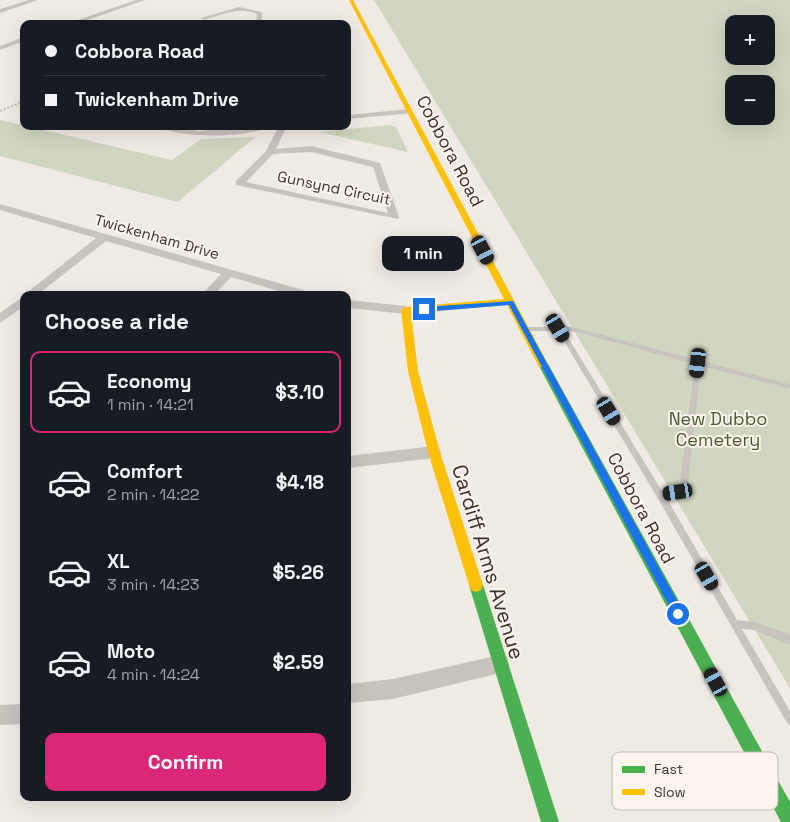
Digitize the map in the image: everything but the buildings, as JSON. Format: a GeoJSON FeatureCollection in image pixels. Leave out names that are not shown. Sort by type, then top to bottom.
{"type":"FeatureCollection","features":[{"type":"Feature","properties":{"kind":"main road","name":"Cobbora Road"},"geometry":{"type":"LineString","coordinates":[[351,0],[524,329],[753,752]]}},
{"type":"Feature","properties":{"kind":"main road"},"geometry":{"type":"LineString","coordinates":[[406,310],[511,302]]}},
{"type":"Feature","properties":{"kind":"main road","name":"Cardiff Arms Avenue"},"geometry":{"type":"LineString","coordinates":[[406,310],[413,371],[434,452],[550,822]]}},
{"type":"Feature","properties":{"kind":"main road","name":"Cobbora Road"},"geometry":{"type":"LineString","coordinates":[[778,798],[790,820]]}},
{"type":"Feature","properties":{"kind":"street"},"geometry":{"type":"LineString","coordinates":[[0,10],[31,0]]}},
{"type":"Feature","properties":{"kind":"street"},"geometry":{"type":"LineString","coordinates":[[81,20],[142,0]]}},
{"type":"Feature","properties":{"kind":"street"},"geometry":{"type":"LineString","coordinates":[[204,18],[232,9],[253,9],[260,13],[259,20]]}},
{"type":"Feature","properties":{"kind":"street"},"geometry":{"type":"LineString","coordinates":[[0,37],[20,39]]}},
{"type":"Feature","properties":{"kind":"street"},"geometry":{"type":"LineString","coordinates":[[0,48],[20,39]]}},
{"type":"Feature","properties":{"kind":"street"},"geometry":{"type":"LineString","coordinates":[[351,117],[409,111]]}},
{"type":"Feature","properties":{"kind":"street"},"geometry":{"type":"LineString","coordinates":[[180,130],[198,134],[216,134],[241,130]]}},
{"type":"Feature","properties":{"kind":"street","name":"Gunsynd Circuit"},"geometry":{"type":"LineString","coordinates":[[270,152],[311,150],[377,165],[394,217],[238,183],[270,152],[281,130]]}},
{"type":"Feature","properties":{"kind":"street","name":"Twickenham Drive"},"geometry":{"type":"LineString","coordinates":[[0,207],[292,291]]}},
{"type":"Feature","properties":{"kind":"street"},"geometry":{"type":"LineString","coordinates":[[35,291],[104,237]]}},
{"type":"Feature","properties":{"kind":"street"},"geometry":{"type":"LineString","coordinates":[[211,291],[228,273]]}},
{"type":"Feature","properties":{"kind":"street"},"geometry":{"type":"LineString","coordinates":[[0,319],[20,303]]}},
{"type":"Feature","properties":{"kind":"street"},"geometry":{"type":"LineString","coordinates":[[351,304],[406,310]]}},
{"type":"Feature","properties":{"kind":"street"},"geometry":{"type":"LineString","coordinates":[[351,462],[434,452]]}},
{"type":"Feature","properties":{"kind":"street"},"geometry":{"type":"LineString","coordinates":[[351,694],[393,689],[500,664]]}},
{"type":"Feature","properties":{"kind":"street"},"geometry":{"type":"LineString","coordinates":[[0,716],[20,714]]}},
{"type":"Feature","properties":{"kind":"lane"},"geometry":{"type":"LineString","coordinates":[[558,328],[660,494],[790,720]]}},
{"type":"Feature","properties":{"kind":"lane"},"geometry":{"type":"LineString","coordinates":[[524,329],[572,328],[787,386]]}},
{"type":"Feature","properties":{"kind":"lane"},"geometry":{"type":"LineString","coordinates":[[660,494],[678,492],[684,484],[698,363]]}},
{"type":"Feature","properties":{"kind":"lane"},"geometry":{"type":"LineString","coordinates":[[736,624],[755,626],[790,640]]}},
{"type":"Feature","properties":{"kind":"path"},"geometry":{"type":"LineString","coordinates":[[0,112],[20,102]]}},
{"type":"Feature","properties":{"kind":"green space","name":"New Dubbo Cemetery"},"geometry":{"type":"Polygon","coordinates":[[[374,0],[790,0],[790,688],[374,0]]]}},
{"type":"Feature","properties":{"kind":"green space"},"geometry":{"type":"Polygon","coordinates":[[[0,120],[20,125],[20,130],[43,130],[172,160],[201,139],[255,137],[178,202],[0,156],[0,120]]]}},
{"type":"Feature","properties":{"kind":"green space"},"geometry":{"type":"Polygon","coordinates":[[[390,125],[396,127],[408,152],[319,132],[390,125]]]}},
{"type":"Feature","properties":{"kind":"traffic: fast"},"geometry":{"type":"LineString","coordinates":[[543,364],[753,752]]}},
{"type":"Feature","properties":{"kind":"traffic: fast"},"geometry":{"type":"LineString","coordinates":[[476,585],[550,822]]}},
{"type":"Feature","properties":{"kind":"traffic: fast"},"geometry":{"type":"LineString","coordinates":[[778,798],[790,820]]}},
{"type":"Feature","properties":{"kind":"traffic: slow"},"geometry":{"type":"LineString","coordinates":[[351,0],[543,364]]}},
{"type":"Feature","properties":{"kind":"traffic: slow"},"geometry":{"type":"LineString","coordinates":[[476,585],[434,452],[413,371],[406,310],[511,302]]}},
{"type":"Feature","properties":{"kind":"route"},"geometry":{"type":"LineString","coordinates":[[424,309],[511,302],[678,614]]}}]}
